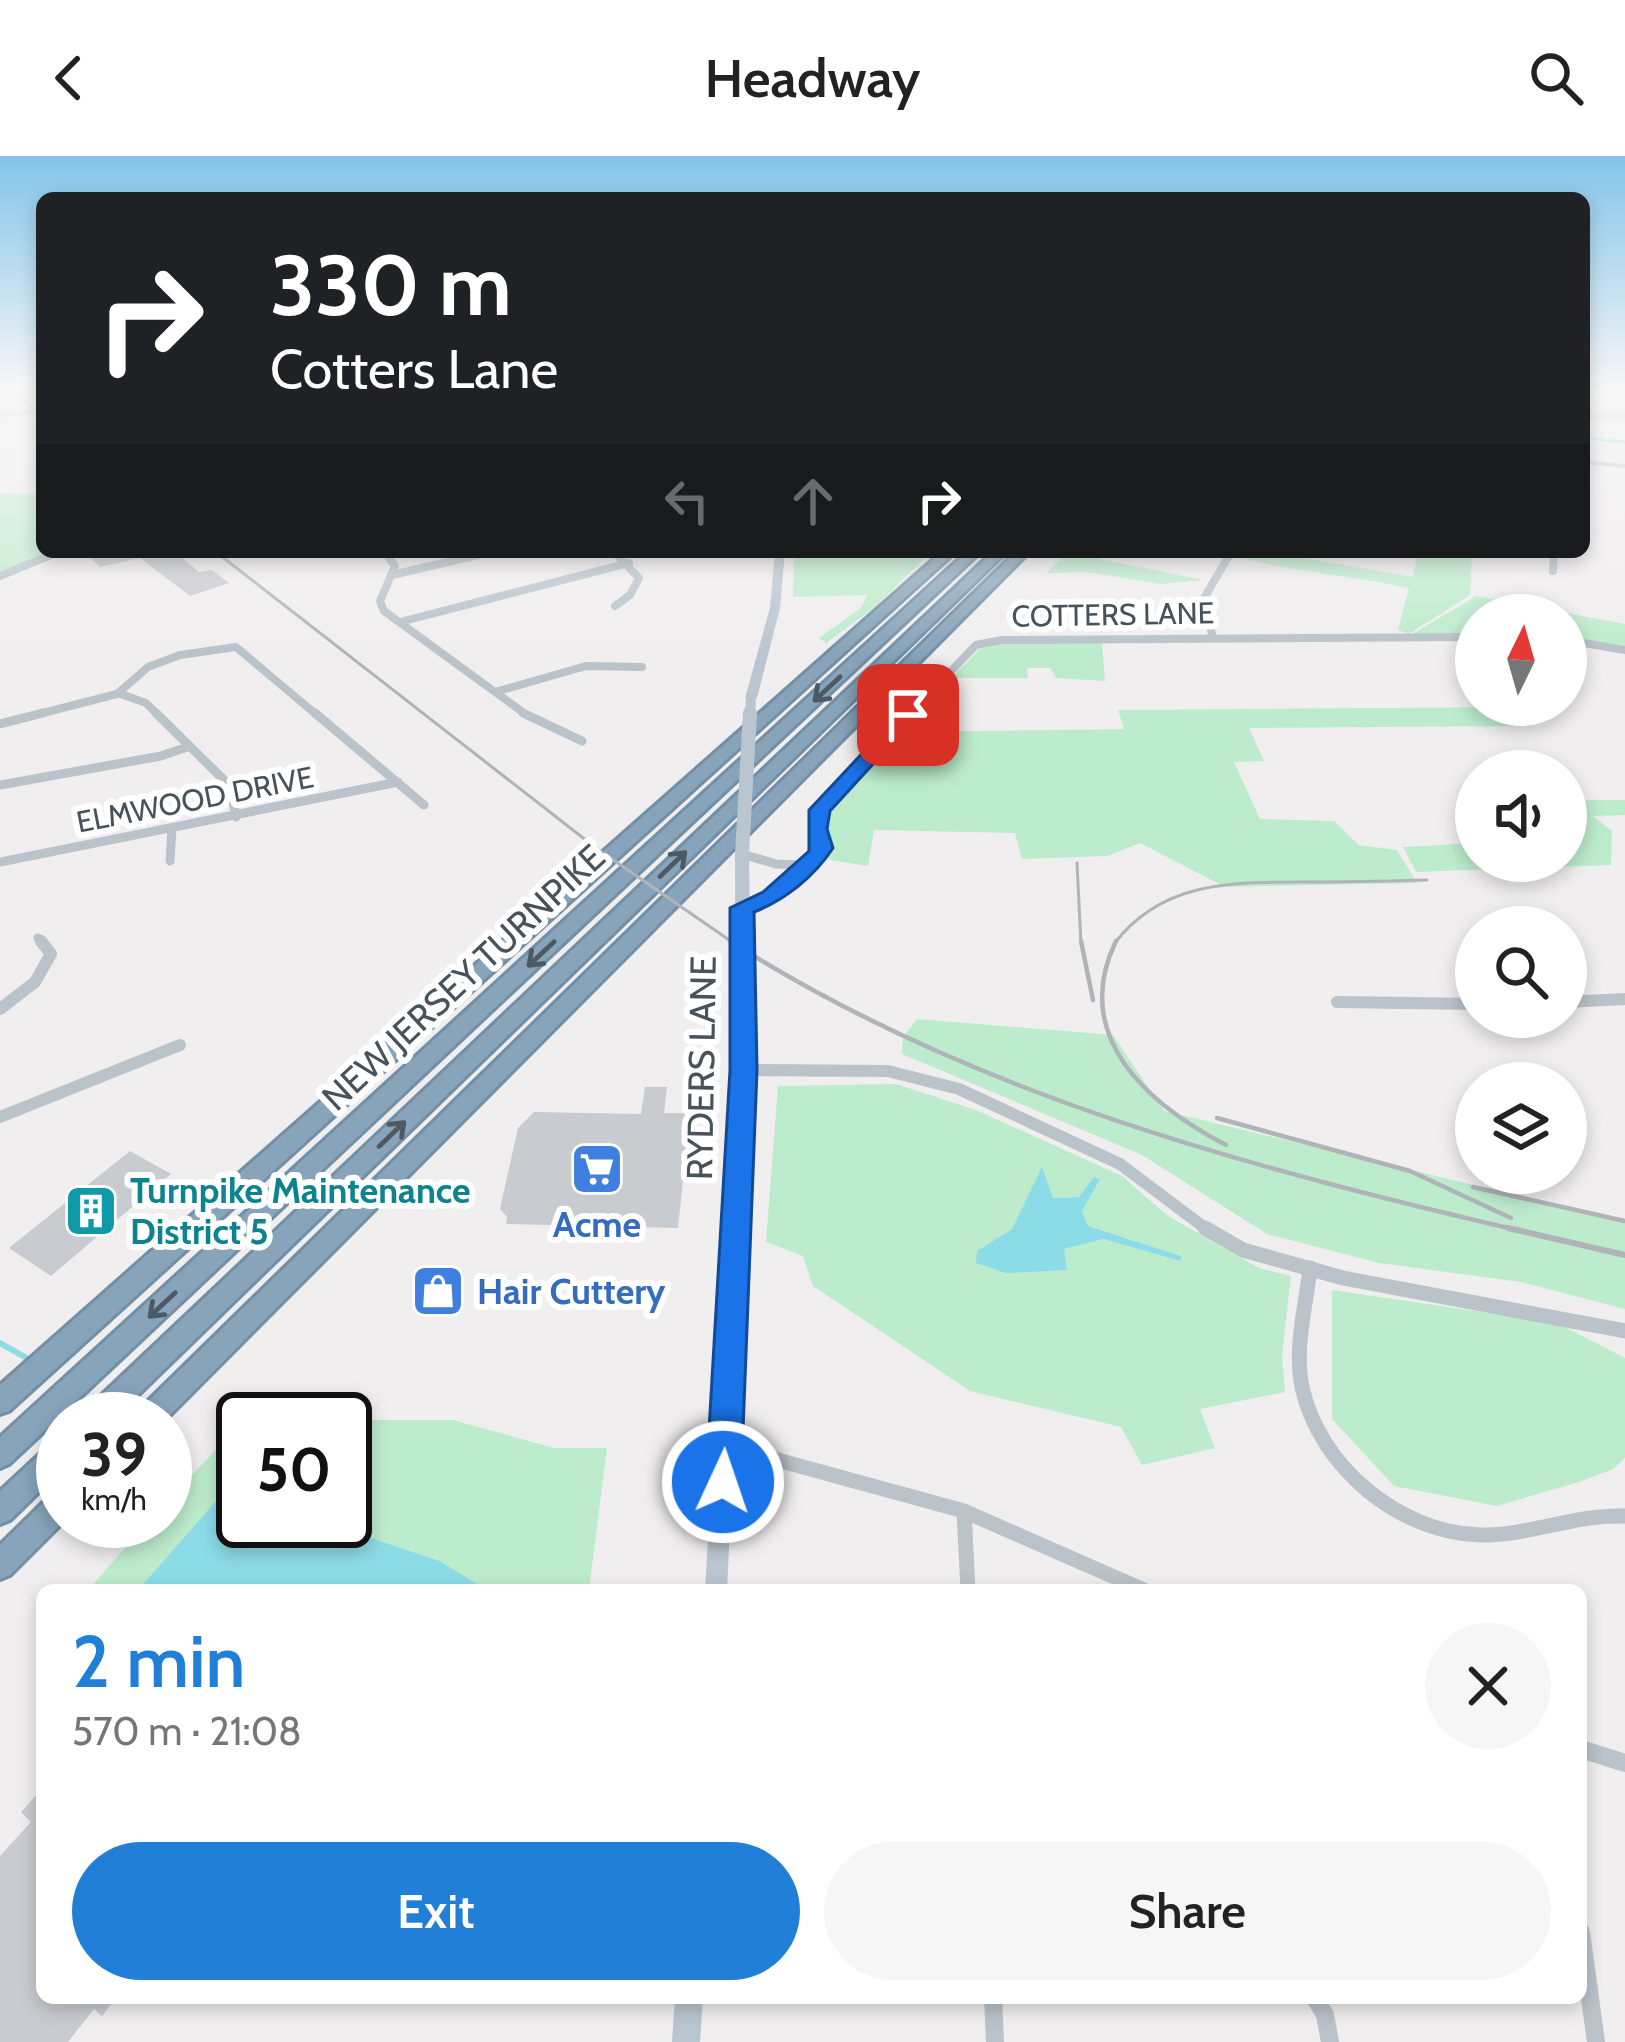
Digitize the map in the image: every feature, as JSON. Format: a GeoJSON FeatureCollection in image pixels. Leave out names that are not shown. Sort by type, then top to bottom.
{"type":"FeatureCollection","features":[{"type":"Feature","properties":{"kind":"highway","name":"NEW JERSEY TURNPIKE"},"geometry":{"type":"LineString","coordinates":[[0,1402],[942,558]]}},
{"type":"Feature","properties":{"kind":"highway","name":"NEW JERSEY TURNPIKE"},"geometry":{"type":"LineString","coordinates":[[0,1455],[968,558]]}},
{"type":"Feature","properties":{"kind":"highway","name":"NEW JERSEY TURNPIKE"},"geometry":{"type":"LineString","coordinates":[[123,1392],[994,558]]}},
{"type":"Feature","properties":{"kind":"highway"},"geometry":{"type":"LineString","coordinates":[[175,1392],[1017,558]]}},
{"type":"Feature","properties":{"kind":"highway"},"geometry":{"type":"LineString","coordinates":[[0,1510],[36,1476]]}},
{"type":"Feature","properties":{"kind":"highway"},"geometry":{"type":"LineString","coordinates":[[0,1565],[36,1530]]}},
{"type":"Feature","properties":{"kind":"main road","name":"RYDERS LANE"},"geometry":{"type":"LineString","coordinates":[[716,1584],[744,1070],[742,854],[751,698],[775,608],[779,558]]}},
{"type":"Feature","properties":{"kind":"main road"},"geometry":{"type":"LineString","coordinates":[[686,2042],[689,2004]]}},
{"type":"Feature","properties":{"kind":"street"},"geometry":{"type":"LineString","coordinates":[[0,576],[44,558]]}},
{"type":"Feature","properties":{"kind":"street"},"geometry":{"type":"LineString","coordinates":[[389,558],[395,566],[380,601],[384,611],[495,692],[565,736],[582,741]]}},
{"type":"Feature","properties":{"kind":"street"},"geometry":{"type":"LineString","coordinates":[[392,575],[465,558]]}},
{"type":"Feature","properties":{"kind":"street"},"geometry":{"type":"LineString","coordinates":[[615,606],[630,596],[639,578],[622,558]]}},
{"type":"Feature","properties":{"kind":"street"},"geometry":{"type":"LineString","coordinates":[[1213,638],[1203,600],[1228,558]]}},
{"type":"Feature","properties":{"kind":"street"},"geometry":{"type":"LineString","coordinates":[[1553,571],[1554,558]]}},
{"type":"Feature","properties":{"kind":"street"},"geometry":{"type":"LineString","coordinates":[[400,622],[629,563]]}},
{"type":"Feature","properties":{"kind":"street","name":"COTTERS LANE"},"geometry":{"type":"LineString","coordinates":[[805,864],[822,848],[819,810],[976,646],[1002,640],[1455,637]]}},
{"type":"Feature","properties":{"kind":"street"},"geometry":{"type":"LineString","coordinates":[[1587,644],[1625,650]]}},
{"type":"Feature","properties":{"kind":"street"},"geometry":{"type":"LineString","coordinates":[[0,724],[118,693],[148,667],[218,646],[245,652],[424,805]]}},
{"type":"Feature","properties":{"kind":"street"},"geometry":{"type":"LineString","coordinates":[[495,692],[557,670],[642,667]]}},
{"type":"Feature","properties":{"kind":"street"},"geometry":{"type":"LineString","coordinates":[[118,693],[146,703],[230,786],[236,817]]}},
{"type":"Feature","properties":{"kind":"street"},"geometry":{"type":"LineString","coordinates":[[0,785],[187,747]]}},
{"type":"Feature","properties":{"kind":"street","name":"ELMWOOD DRIVE"},"geometry":{"type":"LineString","coordinates":[[0,862],[398,782]]}},
{"type":"Feature","properties":{"kind":"street"},"geometry":{"type":"LineString","coordinates":[[170,861],[172,829]]}},
{"type":"Feature","properties":{"kind":"street"},"geometry":{"type":"LineString","coordinates":[[742,854],[776,864],[805,864]]}},
{"type":"Feature","properties":{"kind":"street"},"geometry":{"type":"LineString","coordinates":[[742,908],[771,897],[805,864]]}},
{"type":"Feature","properties":{"kind":"street"},"geometry":{"type":"LineString","coordinates":[[0,1009],[47,968],[48,945],[38,938]]}},
{"type":"Feature","properties":{"kind":"street"},"geometry":{"type":"LineString","coordinates":[[1587,1001],[1625,999]]}},
{"type":"Feature","properties":{"kind":"street"},"geometry":{"type":"LineString","coordinates":[[1337,1002],[1455,1004]]}},
{"type":"Feature","properties":{"kind":"street"},"geometry":{"type":"LineString","coordinates":[[0,1117],[180,1045]]}},
{"type":"Feature","properties":{"kind":"street"},"geometry":{"type":"LineString","coordinates":[[744,1070],[879,1071],[936,1081],[1097,1153],[1142,1178],[1176,1210],[1217,1236],[1265,1258],[1433,1297],[1522,1306],[1625,1331]]}},
{"type":"Feature","properties":{"kind":"street"},"geometry":{"type":"LineString","coordinates":[[1310,1268],[1301,1382],[1310,1416],[1338,1464],[1381,1499],[1431,1527],[1477,1535],[1625,1516]]}},
{"type":"Feature","properties":{"kind":"street"},"geometry":{"type":"LineString","coordinates":[[726,1446],[964,1511],[1130,1584]]}},
{"type":"Feature","properties":{"kind":"street"},"geometry":{"type":"LineString","coordinates":[[964,1511],[968,1584]]}},
{"type":"Feature","properties":{"kind":"street"},"geometry":{"type":"LineString","coordinates":[[1587,1751],[1625,1763]]}},
{"type":"Feature","properties":{"kind":"street"},"geometry":{"type":"LineString","coordinates":[[1587,1973],[1597,2042]]}},
{"type":"Feature","properties":{"kind":"street"},"geometry":{"type":"LineString","coordinates":[[993,2004],[995,2042]]}},
{"type":"Feature","properties":{"kind":"street"},"geometry":{"type":"LineString","coordinates":[[1319,2004],[1330,2042]]}},
{"type":"Feature","properties":{"kind":"green space"},"geometry":{"type":"Polygon","coordinates":[[[36,493],[36,558],[46,558],[0,577],[0,494],[36,493]]]}},
{"type":"Feature","properties":{"kind":"green space"},"geometry":{"type":"Polygon","coordinates":[[[794,558],[925,558],[875,607],[826,643],[819,638],[861,608],[867,595],[793,597],[794,558]]]}},
{"type":"Feature","properties":{"kind":"green space"},"geometry":{"type":"Polygon","coordinates":[[[1061,558],[1100,558],[1204,580],[1160,584],[1086,572],[1047,573],[1061,558]]]}},
{"type":"Feature","properties":{"kind":"green space"},"geometry":{"type":"Polygon","coordinates":[[[1243,558],[1304,558],[1413,577],[1417,558],[1472,558],[1470,594],[1455,594],[1455,605],[1409,634],[1398,630],[1409,588],[1243,558]]]}},
{"type":"Feature","properties":{"kind":"green space"},"geometry":{"type":"Polygon","coordinates":[[[1455,609],[1455,640],[1404,639],[1455,609]]]}},
{"type":"Feature","properties":{"kind":"green space"},"geometry":{"type":"Polygon","coordinates":[[[1587,617],[1625,624],[1625,653],[1587,647],[1587,617]]]}},
{"type":"Feature","properties":{"kind":"green space"},"geometry":{"type":"Polygon","coordinates":[[[1010,642],[1102,643],[1105,681],[1056,678],[1050,668],[1027,668],[1028,678],[951,678],[980,649],[1010,642]]]}},
{"type":"Feature","properties":{"kind":"green space"},"geometry":{"type":"Polygon","coordinates":[[[1455,707],[1455,726],[1533,726],[1249,728],[1264,761],[1234,762],[1260,819],[1334,821],[1359,845],[1397,850],[1417,883],[1225,887],[1140,843],[1107,856],[1022,859],[1015,833],[874,830],[868,866],[830,860],[816,816],[896,732],[1124,729],[1118,710],[1455,707]]]}},
{"type":"Feature","properties":{"kind":"green space"},"geometry":{"type":"Polygon","coordinates":[[[1587,800],[1625,800],[1625,815],[1593,816],[1612,831],[1611,865],[1587,866],[1587,800]]]}},
{"type":"Feature","properties":{"kind":"green space"},"geometry":{"type":"Polygon","coordinates":[[[1455,844],[1455,871],[1416,872],[1403,847],[1455,844]]]}},
{"type":"Feature","properties":{"kind":"green space"},"geometry":{"type":"Polygon","coordinates":[[[917,1019],[1113,1035],[1164,1111],[1455,1180],[1455,1194],[1512,1194],[1625,1221],[1625,1309],[1521,1282],[1379,1263],[1267,1234],[1142,1155],[902,1054],[903,1037],[917,1019]]]}},
{"type":"Feature","properties":{"kind":"green space"},"geometry":{"type":"Polygon","coordinates":[[[896,1084],[976,1110],[1122,1176],[1168,1216],[1259,1268],[1291,1276],[1282,1355],[1285,1392],[1200,1409],[1215,1448],[1142,1465],[1121,1427],[970,1391],[813,1286],[803,1256],[766,1242],[778,1086],[896,1084]],[[1043,1170],[1012,1229],[978,1251],[1067,1269],[1063,1249],[1102,1239],[1181,1260],[1181,1256],[1088,1226],[1082,1211],[1100,1181],[1079,1197],[1052,1198],[1043,1170]]]}},
{"type":"Feature","properties":{"kind":"green space"},"geometry":{"type":"Polygon","coordinates":[[[1332,1290],[1557,1323],[1625,1358],[1625,1458],[1613,1469],[1579,1482],[1497,1506],[1394,1486],[1332,1419],[1332,1290]]]}},
{"type":"Feature","properties":{"kind":"green space"},"geometry":{"type":"Polygon","coordinates":[[[372,1420],[453,1420],[554,1448],[607,1448],[590,1584],[477,1584],[440,1561],[372,1538],[372,1420]]]}},
{"type":"Feature","properties":{"kind":"green space"},"geometry":{"type":"Polygon","coordinates":[[[216,1450],[216,1501],[192,1528],[192,1475],[216,1450]]]}},
{"type":"Feature","properties":{"kind":"green space"},"geometry":{"type":"Polygon","coordinates":[[[125,1548],[175,1548],[143,1584],[93,1584],[125,1548]]]}},
{"type":"Feature","properties":{"kind":"water"},"geometry":{"type":"Polygon","coordinates":[[[1042,1167],[1053,1198],[1079,1197],[1094,1177],[1100,1180],[1082,1211],[1088,1226],[1181,1256],[1181,1261],[1103,1239],[1064,1249],[1067,1270],[1006,1273],[976,1263],[977,1251],[1012,1229],[1042,1167]]]}},
{"type":"Feature","properties":{"kind":"water"},"geometry":{"type":"Polygon","coordinates":[[[216,1501],[216,1548],[372,1548],[372,1538],[440,1561],[477,1584],[143,1584],[175,1548],[192,1548],[192,1528],[216,1501]]]}},
{"type":"Feature","properties":{"kind":"building"},"geometry":{"type":"Polygon","coordinates":[[[90,558],[140,558],[100,567],[90,558]]]}},
{"type":"Feature","properties":{"kind":"building"},"geometry":{"type":"Polygon","coordinates":[[[140,558],[182,558],[199,572],[212,570],[229,583],[190,596],[140,558]]]}},
{"type":"Feature","properties":{"kind":"building","name":"Acme"},"geometry":{"type":"Polygon","coordinates":[[[645,1087],[667,1087],[664,1113],[690,1113],[678,1228],[506,1224],[500,1209],[518,1128],[534,1112],[641,1114],[645,1087]]]}},
{"type":"Feature","properties":{"kind":"building","name":"Turnpike Maintenance District 5"},"geometry":{"type":"Polygon","coordinates":[[[130,1151],[171,1174],[51,1276],[9,1248],[130,1151]]]}},
{"type":"Feature","properties":{"kind":"building"},"geometry":{"type":"Polygon","coordinates":[[[36,1796],[36,2004],[111,2004],[102,2016],[94,2009],[68,2042],[0,2042],[0,1856],[31,1822],[21,1812],[36,1796]]]}},
{"type":"Feature","properties":{"kind":"waterway"},"geometry":{"type":"LineString","coordinates":[[0,1343],[34,1362]]}},
{"type":"Feature","properties":{"kind":"railway"},"geometry":{"type":"LineString","coordinates":[[224,558],[596,848],[735,944]]}},
{"type":"Feature","properties":{"kind":"railway"},"geometry":{"type":"LineString","coordinates":[[1077,863],[1081,944]]}},
{"type":"Feature","properties":{"kind":"railway"},"geometry":{"type":"LineString","coordinates":[[1116,942],[1154,907],[1201,889],[1253,883],[1427,880]]}},
{"type":"Feature","properties":{"kind":"railway"},"geometry":{"type":"LineString","coordinates":[[730,941],[735,944]]}},
{"type":"Feature","properties":{"kind":"railway"},"geometry":{"type":"LineString","coordinates":[[1081,941],[1093,1000]]}},
{"type":"Feature","properties":{"kind":"railway"},"geometry":{"type":"LineString","coordinates":[[1116,942],[1104,975],[1103,1007],[1110,1036],[1124,1063],[1169,1109],[1226,1145]]}},
{"type":"Feature","properties":{"kind":"railway"},"geometry":{"type":"LineString","coordinates":[[735,944],[821,995],[1013,1083],[1214,1151],[1521,1231]]}},
{"type":"Feature","properties":{"kind":"railway"},"geometry":{"type":"LineString","coordinates":[[1217,1118],[1410,1171],[1511,1218]]}},
{"type":"Feature","properties":{"kind":"railway"},"geometry":{"type":"LineString","coordinates":[[1504,1194],[1625,1221]]}},
{"type":"Feature","properties":{"kind":"railway"},"geometry":{"type":"LineString","coordinates":[[1508,1228],[1521,1231]]}},
{"type":"Feature","properties":{"kind":"railway"},"geometry":{"type":"LineString","coordinates":[[1521,1231],[1625,1255]]}},
{"type":"Feature","properties":{"kind":"place","name":"Acme"},"geometry":{"type":"Point","coordinates":[597,1169]}},
{"type":"Feature","properties":{"kind":"place","name":"Turnpike Maintenance District 5"},"geometry":{"type":"Point","coordinates":[91,1211]}},
{"type":"Feature","properties":{"kind":"place","name":"Hair Cuttery"},"geometry":{"type":"Point","coordinates":[438,1291]}},
{"type":"Feature","properties":{"kind":"route"},"geometry":{"type":"LineString","coordinates":[[723,1482],[744,1070],[742,908],[783,889],[817,855],[822,848],[819,810],[908,715]]}}]}
